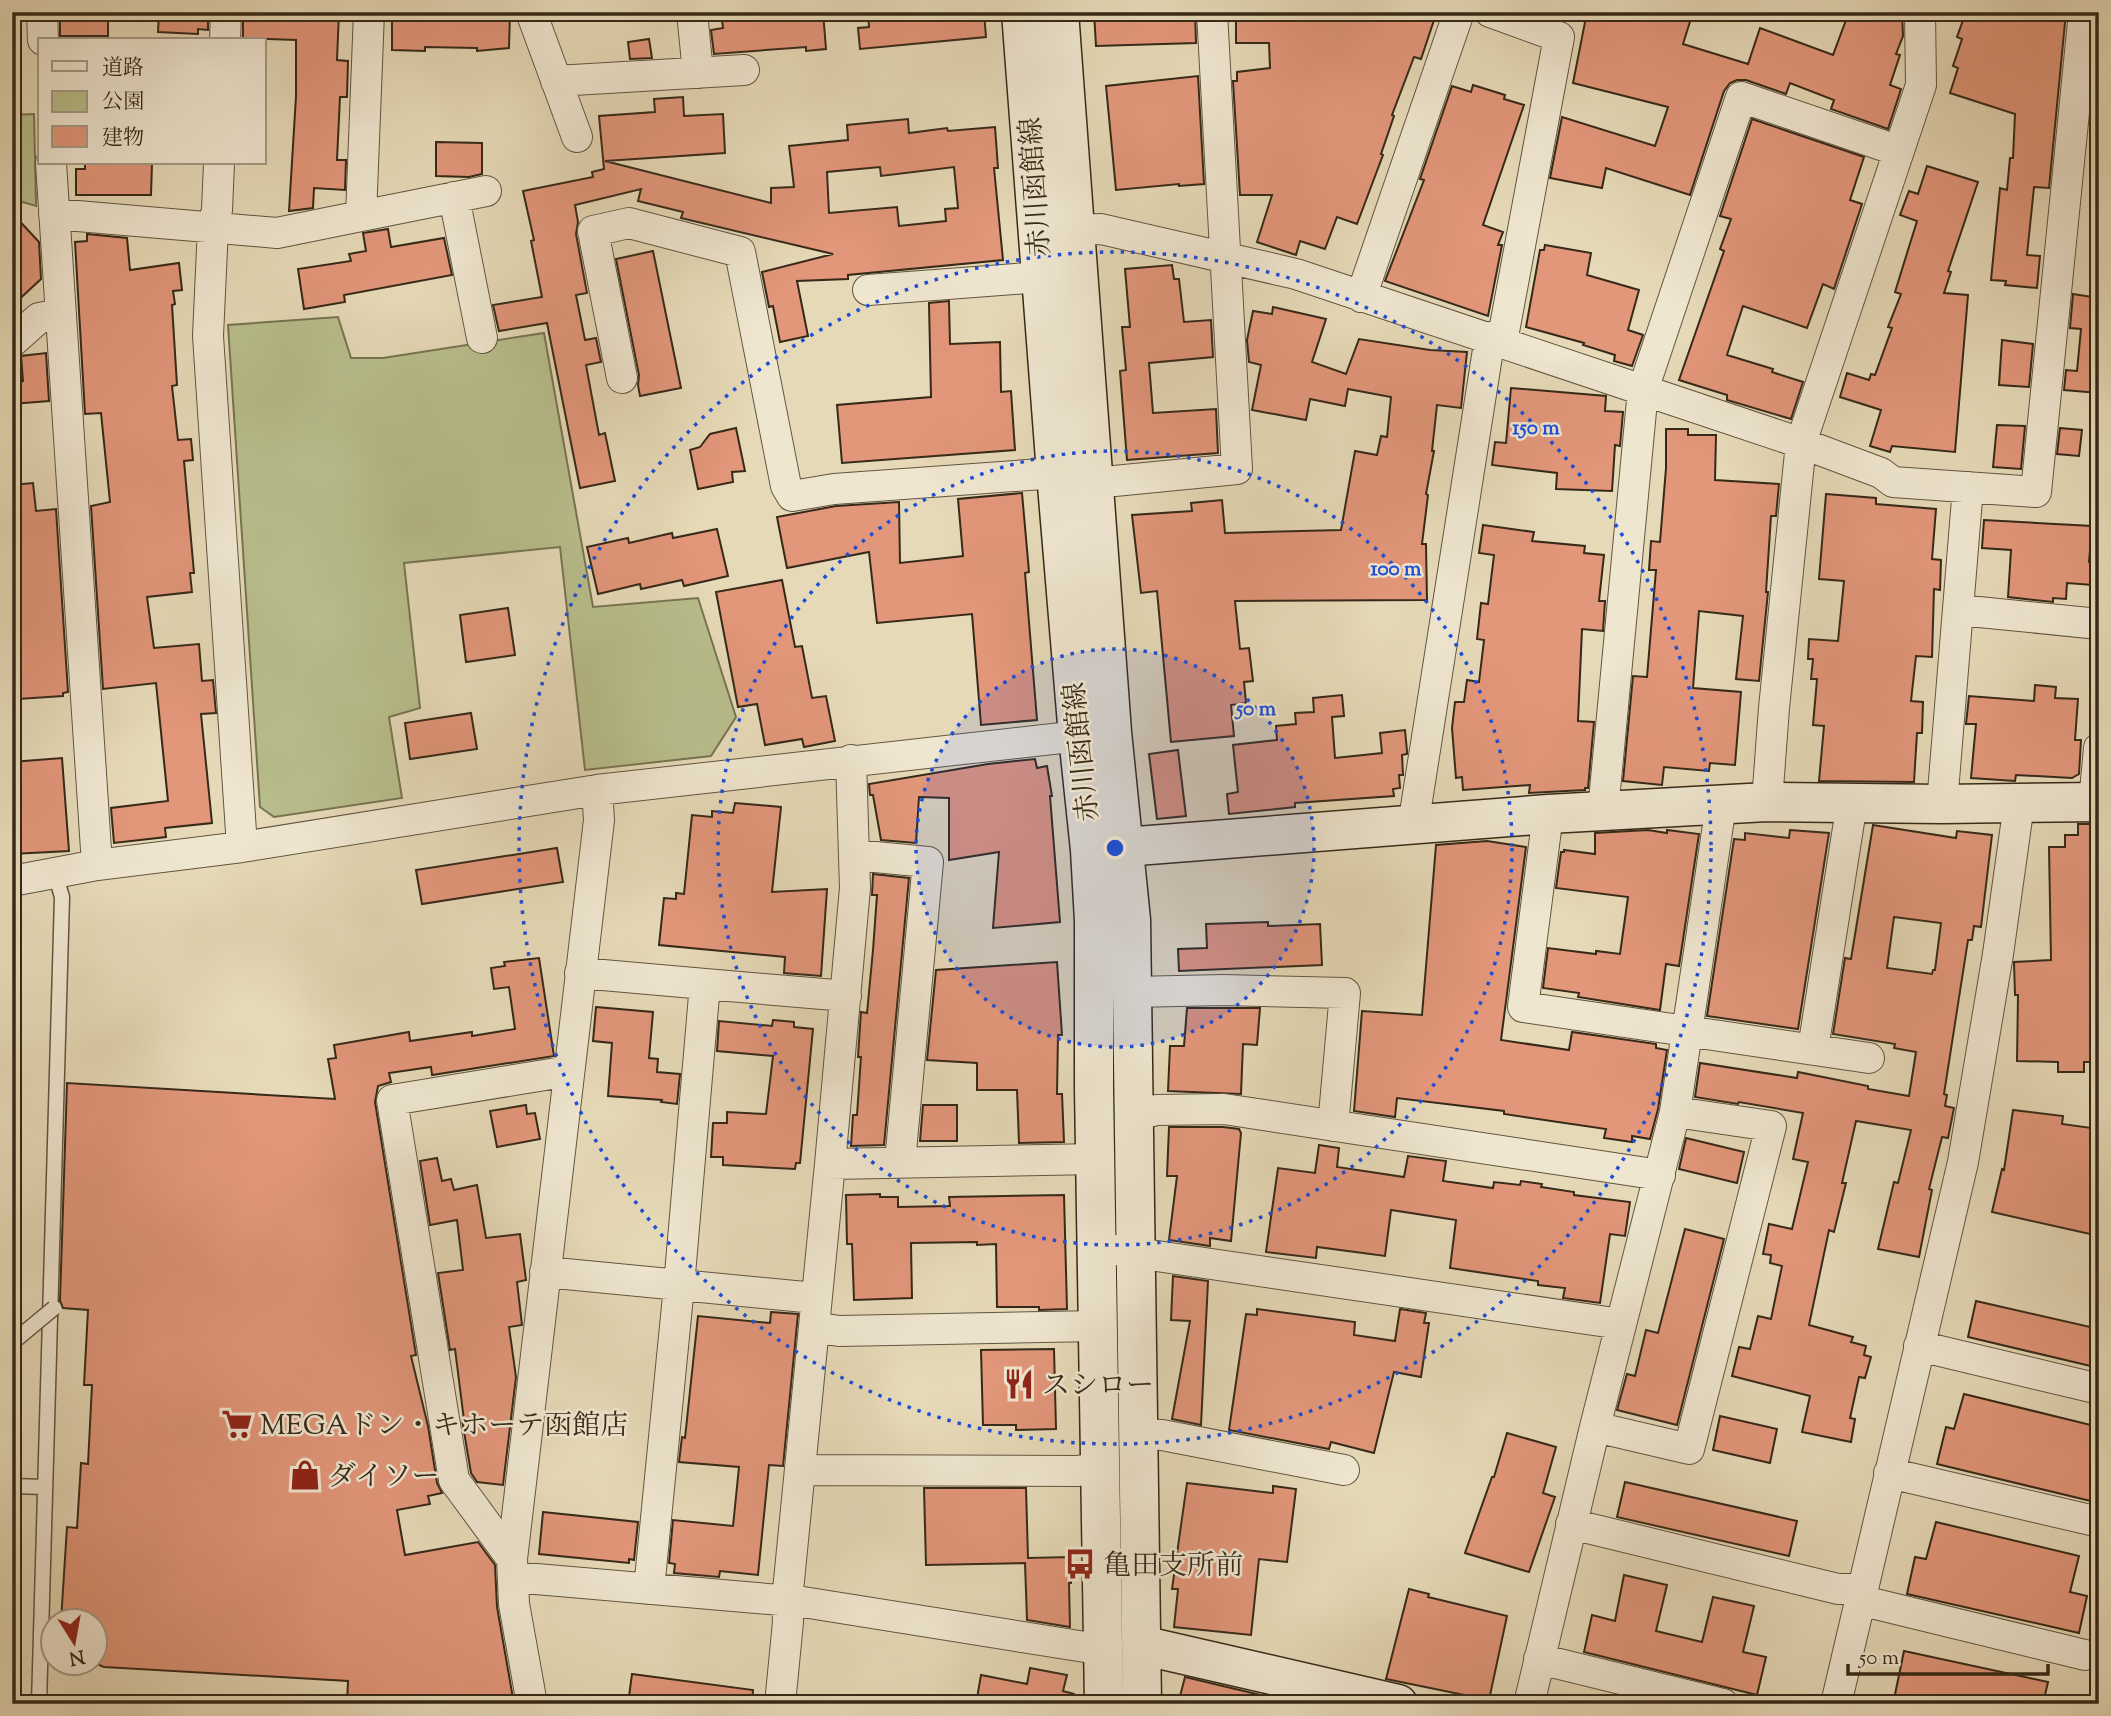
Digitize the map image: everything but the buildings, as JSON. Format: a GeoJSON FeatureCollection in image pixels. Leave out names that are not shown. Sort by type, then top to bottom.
{"type":"FeatureCollection","features":[{"type":"Feature","properties":{"kind":"main road","name":"赤川函館線"},"geometry":{"type":"LineString","coordinates":[[1021,12],[1094,483],[1095,734]]}},
{"type":"Feature","properties":{"kind":"main road","name":"赤川函館線"},"geometry":{"type":"LineString","coordinates":[[1059,12],[1056,231],[1041,277],[1056,473],[1095,734],[1107,849],[1131,920],[1142,1704]]}},
{"type":"Feature","properties":{"kind":"main road"},"geometry":{"type":"LineString","coordinates":[[1107,849],[1548,814],[1767,802],[2096,802]]}},
{"type":"Feature","properties":{"kind":"main road","name":"赤川函館線"},"geometry":{"type":"LineString","coordinates":[[1104,1704],[1094,921],[1107,849]]}},
{"type":"Feature","properties":{"kind":"main road"},"geometry":{"type":"LineString","coordinates":[[1141,1645],[1398,1704]]}},
{"type":"Feature","properties":{"kind":"street"},"geometry":{"type":"LineString","coordinates":[[42,12],[43,38]]}},
{"type":"Feature","properties":{"kind":"street"},"geometry":{"type":"LineString","coordinates":[[225,38],[226,12]]}},
{"type":"Feature","properties":{"kind":"street"},"geometry":{"type":"LineString","coordinates":[[361,216],[369,12]]}},
{"type":"Feature","properties":{"kind":"street"},"geometry":{"type":"LineString","coordinates":[[531,12],[577,137]]}},
{"type":"Feature","properties":{"kind":"street"},"geometry":{"type":"LineString","coordinates":[[692,12],[698,73]]}},
{"type":"Feature","properties":{"kind":"street"},"geometry":{"type":"LineString","coordinates":[[1094,483],[1237,469],[1213,12]]}},
{"type":"Feature","properties":{"kind":"street"},"geometry":{"type":"LineString","coordinates":[[1361,297],[1459,12]]}},
{"type":"Feature","properties":{"kind":"street"},"geometry":{"type":"LineString","coordinates":[[1413,825],[1496,340],[1559,37],[1490,12]]}},
{"type":"Feature","properties":{"kind":"street"},"geometry":{"type":"LineString","coordinates":[[1767,802],[1801,443],[1921,85],[1920,12]]}},
{"type":"Feature","properties":{"kind":"street"},"geometry":{"type":"LineString","coordinates":[[1056,231],[1101,229],[1296,274],[1801,443],[1881,473],[1893,482],[2036,492],[2084,12]]}},
{"type":"Feature","properties":{"kind":"street"},"geometry":{"type":"LineString","coordinates":[[556,81],[744,69]]}},
{"type":"Feature","properties":{"kind":"street"},"geometry":{"type":"LineString","coordinates":[[1603,811],[1643,390],[1741,97],[1899,151]]}},
{"type":"Feature","properties":{"kind":"street"},"geometry":{"type":"LineString","coordinates":[[51,164],[97,865]]}},
{"type":"Feature","properties":{"kind":"street"},"geometry":{"type":"LineString","coordinates":[[219,164],[208,336],[242,847]]}},
{"type":"Feature","properties":{"kind":"street"},"geometry":{"type":"LineString","coordinates":[[54,214],[277,233],[486,191]]}},
{"type":"Feature","properties":{"kind":"street"},"geometry":{"type":"LineString","coordinates":[[454,197],[482,338]]}},
{"type":"Feature","properties":{"kind":"street"},"geometry":{"type":"LineString","coordinates":[[622,378],[593,231],[629,223],[740,252],[786,486],[792,496],[834,489],[1056,473]]}},
{"type":"Feature","properties":{"kind":"street"},"geometry":{"type":"LineString","coordinates":[[869,290],[1041,277]]}},
{"type":"Feature","properties":{"kind":"street"},"geometry":{"type":"LineString","coordinates":[[12,342],[40,318],[61,314]]}},
{"type":"Feature","properties":{"kind":"street"},"geometry":{"type":"LineString","coordinates":[[1942,804],[1968,487]]}},
{"type":"Feature","properties":{"kind":"street"},"geometry":{"type":"LineString","coordinates":[[1959,610],[2099,624]]}},
{"type":"Feature","properties":{"kind":"street"},"geometry":{"type":"LineString","coordinates":[[12,881],[97,865],[242,847],[597,790],[1095,734]]}},
{"type":"Feature","properties":{"kind":"street"},"geometry":{"type":"LineString","coordinates":[[2096,802],[2099,748]]}},
{"type":"Feature","properties":{"kind":"street"},"geometry":{"type":"LineString","coordinates":[[780,1704],[788,1622],[787,1601],[855,888],[850,760]]}},
{"type":"Feature","properties":{"kind":"street"},"geometry":{"type":"LineString","coordinates":[[533,1704],[514,1604],[512,1568],[599,820],[597,790]]}},
{"type":"Feature","properties":{"kind":"street"},"geometry":{"type":"LineString","coordinates":[[1813,1049],[1852,803]]}},
{"type":"Feature","properties":{"kind":"street"},"geometry":{"type":"LineString","coordinates":[[1836,1704],[1963,1162],[2020,804]]}},
{"type":"Feature","properties":{"kind":"street"},"geometry":{"type":"LineString","coordinates":[[1529,1704],[1571,1524],[1675,1112],[1721,805]]}},
{"type":"Feature","properties":{"kind":"street"},"geometry":{"type":"LineString","coordinates":[[1548,814],[1523,1007],[1869,1058]]}},
{"type":"Feature","properties":{"kind":"street"},"geometry":{"type":"LineString","coordinates":[[854,855],[928,862],[900,1162]]}},
{"type":"Feature","properties":{"kind":"street"},"geometry":{"type":"LineString","coordinates":[[580,972],[846,996]]}},
{"type":"Feature","properties":{"kind":"street"},"geometry":{"type":"LineString","coordinates":[[649,1589],[705,984]]}},
{"type":"Feature","properties":{"kind":"street"},"geometry":{"type":"LineString","coordinates":[[1132,992],[1224,990],[1345,993],[1333,1126]]}},
{"type":"Feature","properties":{"kind":"street"},"geometry":{"type":"LineString","coordinates":[[569,1071],[392,1100],[454,1480],[512,1568],[649,1589],[787,1601],[1104,1650]]}},
{"type":"Feature","properties":{"kind":"street"},"geometry":{"type":"LineString","coordinates":[[1134,1116],[1156,1110],[1224,1109],[1660,1175]]}},
{"type":"Feature","properties":{"kind":"street"},"geometry":{"type":"LineString","coordinates":[[1595,1427],[1689,1449],[1693,1436],[1771,1126],[1675,1112]]}},
{"type":"Feature","properties":{"kind":"street"},"geometry":{"type":"LineString","coordinates":[[830,1164],[1096,1159]]}},
{"type":"Feature","properties":{"kind":"street"},"geometry":{"type":"LineString","coordinates":[[1098,1248],[1621,1324]]}},
{"type":"Feature","properties":{"kind":"street"},"geometry":{"type":"LineString","coordinates":[[545,1272],[679,1286],[815,1313],[839,1331],[1098,1326]]}},
{"type":"Feature","properties":{"kind":"street"},"geometry":{"type":"LineString","coordinates":[[1919,1346],[2099,1389]]}},
{"type":"Feature","properties":{"kind":"street"},"geometry":{"type":"LineString","coordinates":[[1139,1434],[1162,1435],[1343,1470]]}},
{"type":"Feature","properties":{"kind":"street"},"geometry":{"type":"LineString","coordinates":[[800,1470],[1078,1471],[1100,1467]]}},
{"type":"Feature","properties":{"kind":"street"},"geometry":{"type":"LineString","coordinates":[[1889,1473],[2099,1522]]}},
{"type":"Feature","properties":{"kind":"street"},"geometry":{"type":"LineString","coordinates":[[1571,1524],[1838,1589],[2085,1655]]}},
{"type":"Feature","properties":{"kind":"street"},"geometry":{"type":"LineString","coordinates":[[1539,1660],[1723,1704]]}},
{"type":"Feature","properties":{"kind":"lane"},"geometry":{"type":"LineString","coordinates":[[39,1704],[61,897],[55,873]]}},
{"type":"Feature","properties":{"kind":"lane"},"geometry":{"type":"LineString","coordinates":[[12,1364],[13,1342],[54,1308]]}},
{"type":"Feature","properties":{"kind":"lane"},"geometry":{"type":"LineString","coordinates":[[12,1486],[44,1487]]}},
{"type":"Feature","properties":{"kind":"green space"},"geometry":{"type":"Polygon","coordinates":[[[34,114],[36,206],[12,199],[12,115],[34,114]]]}},
{"type":"Feature","properties":{"kind":"green space"},"geometry":{"type":"Polygon","coordinates":[[[338,317],[351,358],[383,358],[544,333],[593,607],[698,598],[736,717],[711,756],[585,770],[560,547],[404,563],[420,708],[389,717],[402,798],[274,817],[260,807],[228,325],[338,317]]]}},
{"type":"Feature","properties":{"kind":"place","name":"スシロー"},"geometry":{"type":"Point","coordinates":[1019,1384]}},
{"type":"Feature","properties":{"kind":"place","name":"MEGAドン・キホーテ函館店"},"geometry":{"type":"Point","coordinates":[237,1424]}},
{"type":"Feature","properties":{"kind":"place","name":"ダイソー"},"geometry":{"type":"Point","coordinates":[305,1475]}},
{"type":"Feature","properties":{"kind":"place","name":"亀田支所前"},"geometry":{"type":"Point","coordinates":[1080,1564]}}]}
